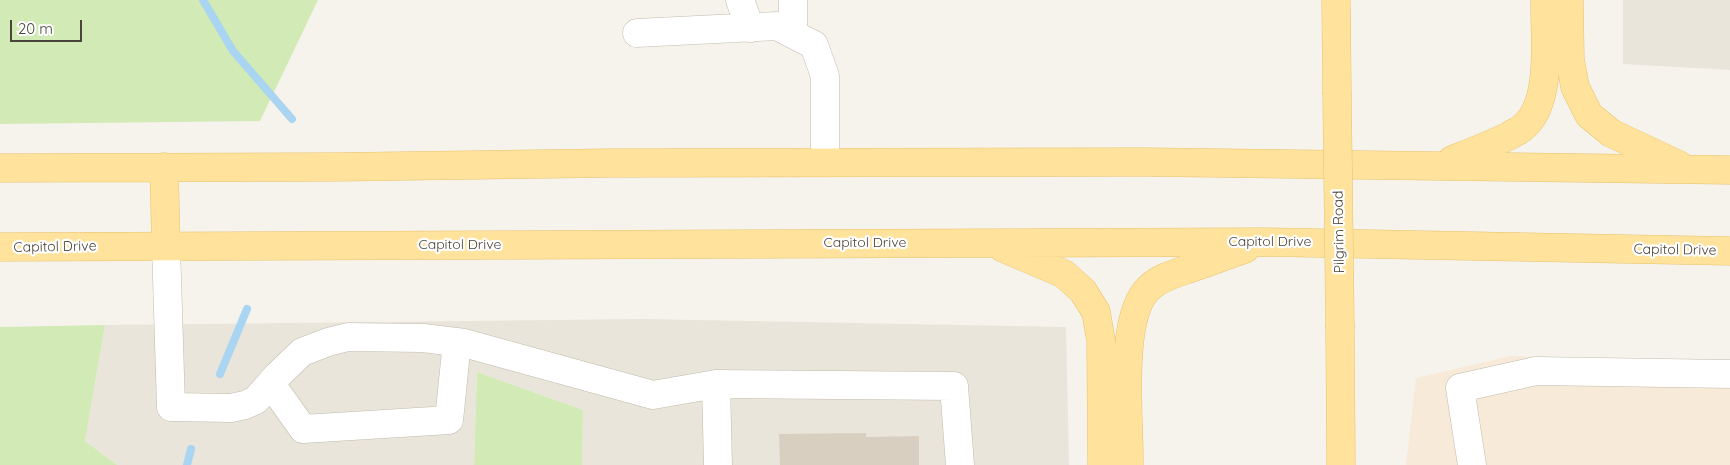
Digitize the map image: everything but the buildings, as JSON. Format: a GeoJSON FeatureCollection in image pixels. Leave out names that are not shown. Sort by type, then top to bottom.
{"type":"FeatureCollection","features":[{"type":"Feature","properties":{"kind":"main road","name":"Pilgrim Road"},"geometry":{"type":"LineString","coordinates":[[1336,0],[1341,465]]}},
{"type":"Feature","properties":{"kind":"main road"},"geometry":{"type":"LineString","coordinates":[[1439,165],[1491,145],[1523,128],[1534,115],[1541,98],[1544,71],[1545,0]]}},
{"type":"Feature","properties":{"kind":"main road"},"geometry":{"type":"LineString","coordinates":[[1570,0],[1570,59],[1575,87],[1589,115],[1611,133],[1687,168]]}},
{"type":"Feature","properties":{"kind":"main road"},"geometry":{"type":"LineString","coordinates":[[0,168],[825,162],[1144,162],[1730,170]]}},
{"type":"Feature","properties":{"kind":"main road"},"geometry":{"type":"LineString","coordinates":[[164,167],[166,246]]}},
{"type":"Feature","properties":{"kind":"main road"},"geometry":{"type":"LineString","coordinates":[[987,242],[1064,274],[1084,291],[1096,312],[1101,341],[1102,465]]}},
{"type":"Feature","properties":{"kind":"main road"},"geometry":{"type":"LineString","coordinates":[[1130,465],[1128,387],[1130,335],[1134,311],[1143,294],[1164,278],[1264,242]]}},
{"type":"Feature","properties":{"kind":"main road","name":"Capitol Drive"},"geometry":{"type":"LineString","coordinates":[[0,248],[1264,242],[1730,251]]}},
{"type":"Feature","properties":{"kind":"lane"},"geometry":{"type":"LineString","coordinates":[[740,0],[750,28]]}},
{"type":"Feature","properties":{"kind":"lane"},"geometry":{"type":"LineString","coordinates":[[793,0],[793,34]]}},
{"type":"Feature","properties":{"kind":"lane"},"geometry":{"type":"LineString","coordinates":[[637,33],[777,26],[814,45],[825,76],[825,162]]}},
{"type":"Feature","properties":{"kind":"lane"},"geometry":{"type":"LineString","coordinates":[[166,246],[171,407],[231,408],[245,405],[256,400],[302,352],[328,342],[348,337],[423,338],[457,342],[488,349],[653,394],[716,384],[954,386],[960,465]]}},
{"type":"Feature","properties":{"kind":"lane"},"geometry":{"type":"LineString","coordinates":[[271,384],[303,429],[449,420],[457,342]]}},
{"type":"Feature","properties":{"kind":"lane"},"geometry":{"type":"LineString","coordinates":[[1472,465],[1460,388],[1536,370],[1730,374]]}},
{"type":"Feature","properties":{"kind":"lane"},"geometry":{"type":"LineString","coordinates":[[716,384],[718,465]]}},
{"type":"Feature","properties":{"kind":"shaded area"},"geometry":{"type":"Polygon","coordinates":[[[1623,0],[1730,0],[1730,70],[1623,64],[1623,0]]]}},
{"type":"Feature","properties":{"kind":"shaded area"},"geometry":{"type":"Polygon","coordinates":[[[644,319],[1066,327],[1069,465],[582,465],[583,410],[477,372],[474,465],[117,465],[85,441],[105,325],[644,319]]]}},
{"type":"Feature","properties":{"kind":"shaded area"},"geometry":{"type":"Polygon","coordinates":[[[1511,356],[1730,361],[1730,465],[1406,465],[1416,378],[1511,356]]]}},
{"type":"Feature","properties":{"kind":"green space"},"geometry":{"type":"Polygon","coordinates":[[[0,0],[318,0],[260,121],[0,124],[0,0]]]}},
{"type":"Feature","properties":{"kind":"green space"},"geometry":{"type":"Polygon","coordinates":[[[105,325],[85,441],[117,465],[0,465],[0,327],[105,325]]]}},
{"type":"Feature","properties":{"kind":"green space"},"geometry":{"type":"Polygon","coordinates":[[[477,372],[583,410],[582,465],[474,465],[477,372]]]}},
{"type":"Feature","properties":{"kind":"waterway"},"geometry":{"type":"LineString","coordinates":[[203,0],[233,51],[292,119]]}},
{"type":"Feature","properties":{"kind":"waterway"},"geometry":{"type":"LineString","coordinates":[[220,374],[247,309]]}},
{"type":"Feature","properties":{"kind":"waterway"},"geometry":{"type":"LineString","coordinates":[[187,465],[191,449]]}}]}
